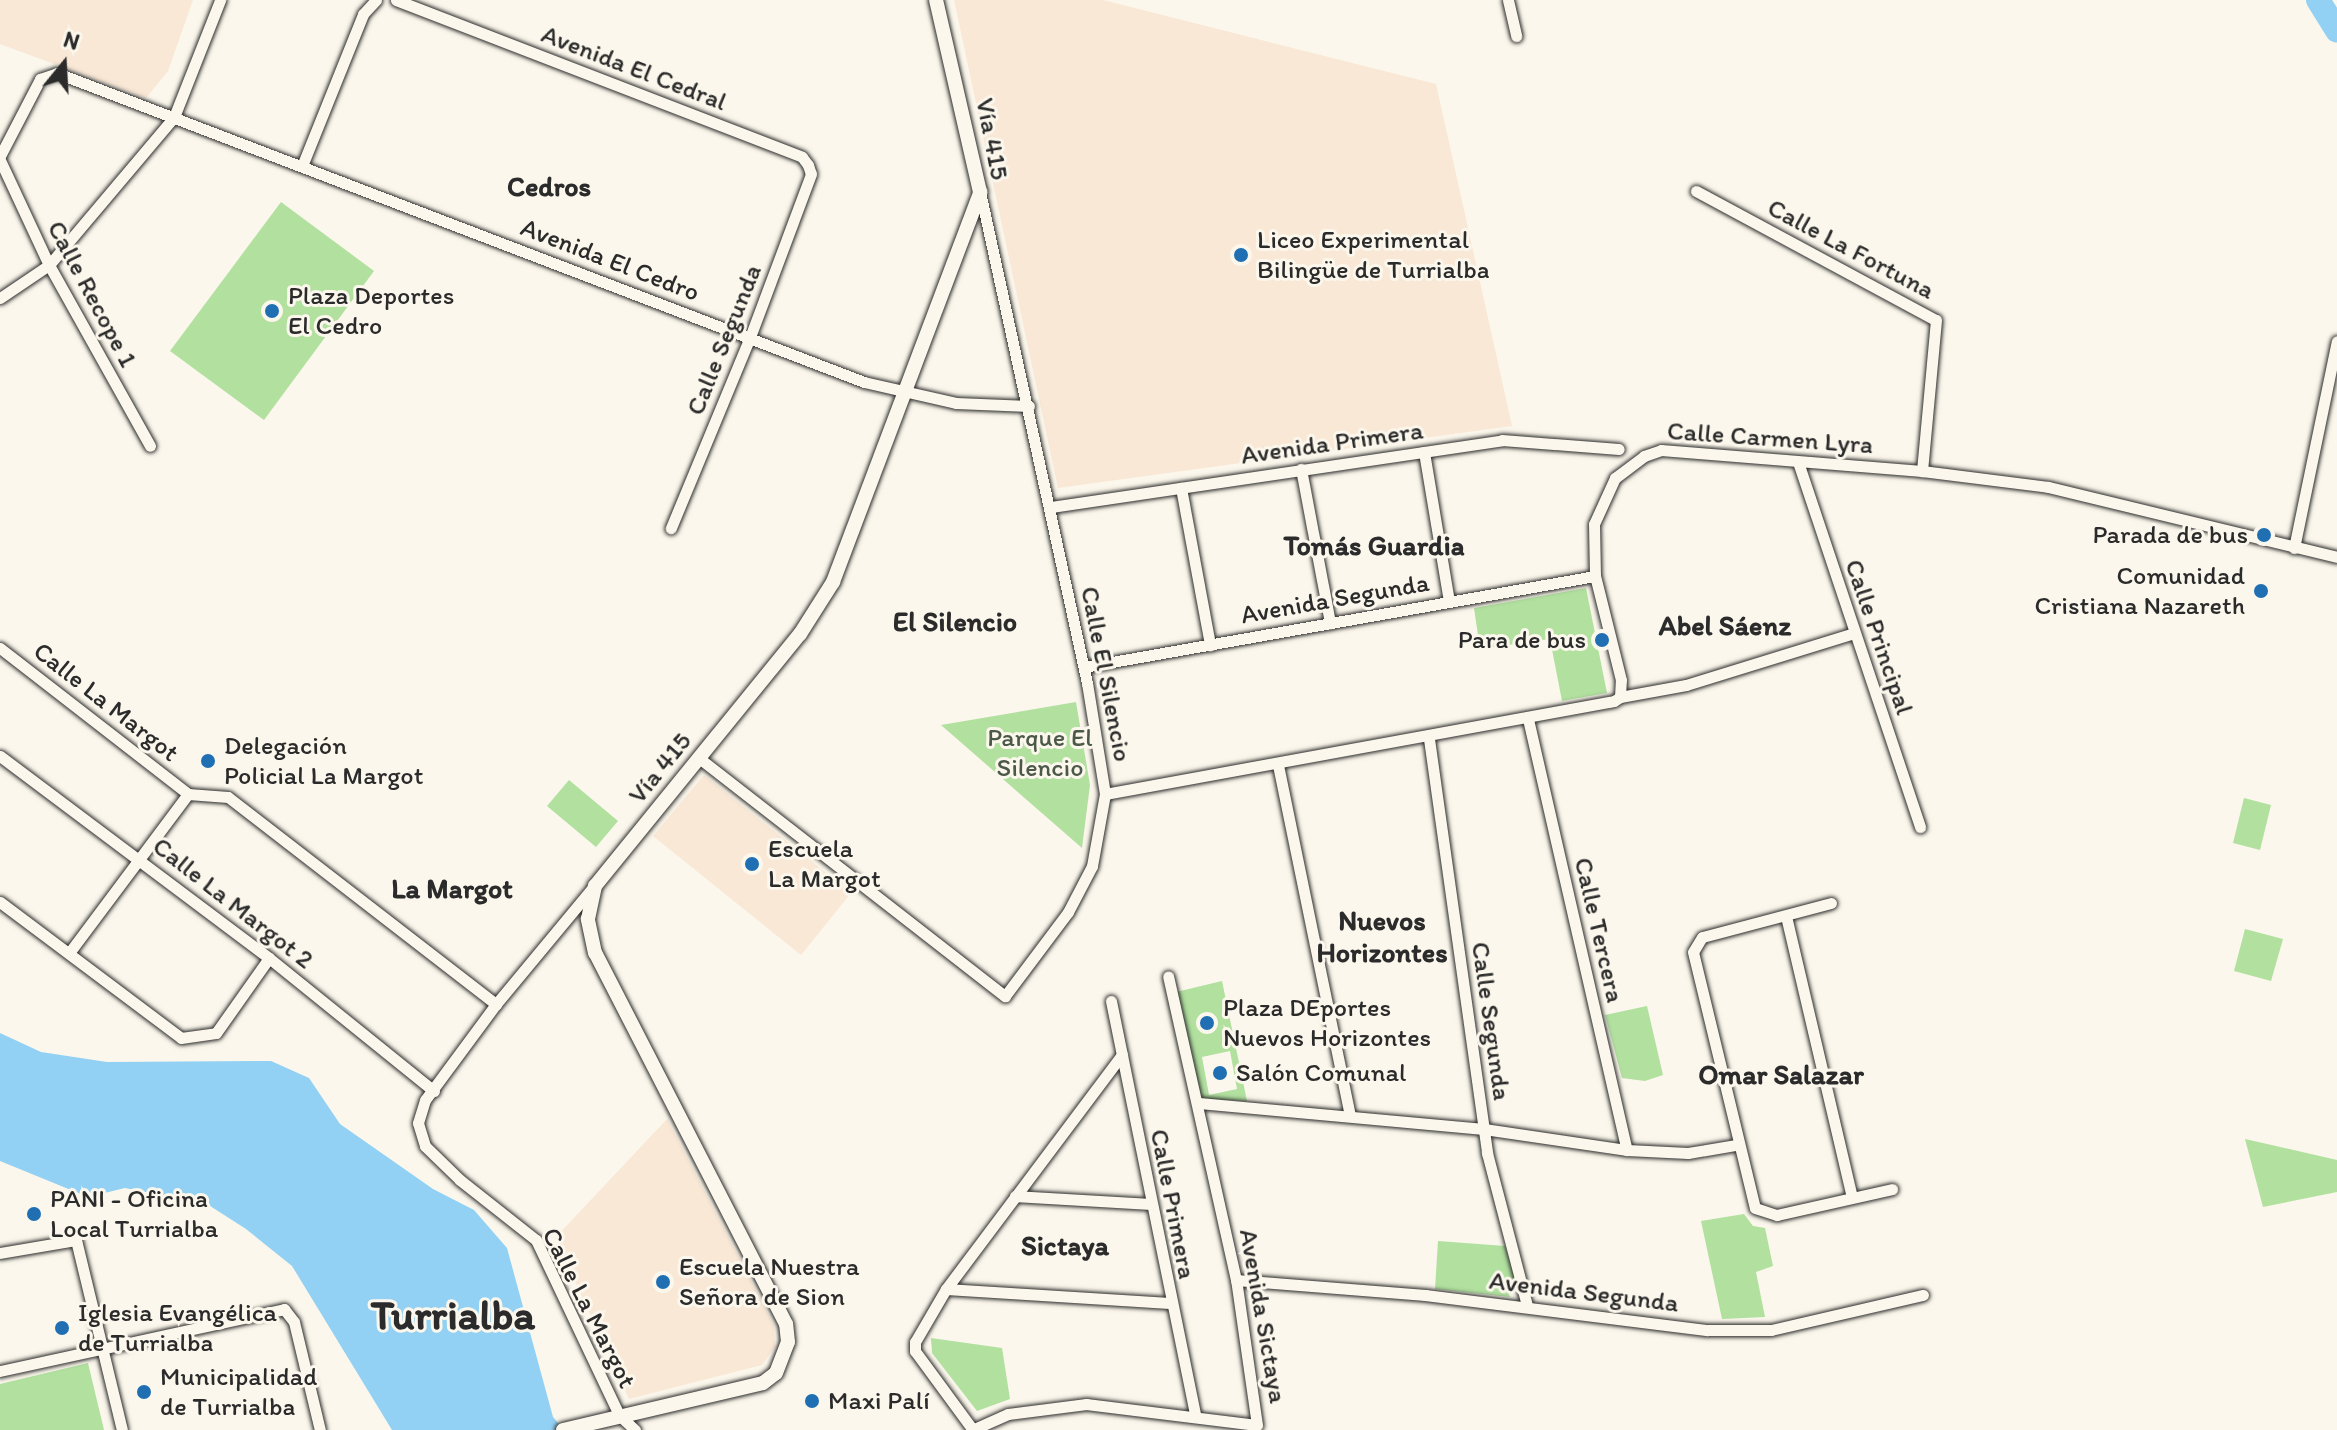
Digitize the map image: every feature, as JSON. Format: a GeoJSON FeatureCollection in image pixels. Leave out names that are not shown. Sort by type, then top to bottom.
{"type":"FeatureCollection","features":[{"type":"Feature","properties":{"kind":"street"},"geometry":{"type":"LineString","coordinates":[[0,298],[49,265],[174,117],[220,0]]}},
{"type":"Feature","properties":{"kind":"street"},"geometry":{"type":"LineString","coordinates":[[302,166],[363,14],[376,0]]}},
{"type":"Feature","properties":{"kind":"street","name":"Avenida El Cedral"},"geometry":{"type":"LineString","coordinates":[[396,0],[802,157],[808,165]]}},
{"type":"Feature","properties":{"kind":"street","name":"Vía 415"},"geometry":{"type":"LineString","coordinates":[[595,886],[800,634],[833,582],[980,192],[936,0]]}},
{"type":"Feature","properties":{"kind":"street"},"geometry":{"type":"LineString","coordinates":[[1508,0],[1516,36]]}},
{"type":"Feature","properties":{"kind":"street","name":"Avenida El Cedro"},"geometry":{"type":"LineString","coordinates":[[0,158],[40,79],[57,73],[904,394],[1029,406]]}},
{"type":"Feature","properties":{"kind":"street","name":"Calle Recope 1"},"geometry":{"type":"LineString","coordinates":[[0,158],[49,265],[150,446]]}},
{"type":"Feature","properties":{"kind":"street","name":"Calle Segunda"},"geometry":{"type":"LineString","coordinates":[[671,528],[750,337],[811,174],[808,165]]}},
{"type":"Feature","properties":{"kind":"street","name":"Calle La Fortuna"},"geometry":{"type":"LineString","coordinates":[[1696,191],[1936,320],[1922,471]]}},
{"type":"Feature","properties":{"kind":"street","name":"Calle El Silencio"},"geometry":{"type":"LineString","coordinates":[[699,758],[1005,996],[1068,912],[1092,866],[1105,794],[1084,667],[980,192]]}},
{"type":"Feature","properties":{"kind":"street"},"geometry":{"type":"LineString","coordinates":[[2294,548],[2337,341]]}},
{"type":"Feature","properties":{"kind":"street","name":"Avenida Primera"},"geometry":{"type":"LineString","coordinates":[[1051,507],[1502,440],[1619,449]]}},
{"type":"Feature","properties":{"kind":"street","name":"Calle Carmen Lyra"},"geometry":{"type":"LineString","coordinates":[[1620,697],[1621,680],[1595,576],[1594,524],[1615,478],[1644,456],[1674,451],[1922,471],[2048,487],[2337,557]]}},
{"type":"Feature","properties":{"kind":"street"},"geometry":{"type":"LineString","coordinates":[[1424,452],[1449,601]]}},
{"type":"Feature","properties":{"kind":"street","name":"Calle Principal"},"geometry":{"type":"LineString","coordinates":[[1798,462],[1920,827]]}},
{"type":"Feature","properties":{"kind":"street"},"geometry":{"type":"LineString","coordinates":[[1301,469],[1330,623]]}},
{"type":"Feature","properties":{"kind":"street"},"geometry":{"type":"LineString","coordinates":[[1181,488],[1210,645]]}},
{"type":"Feature","properties":{"kind":"street","name":"Avenida Segunda"},"geometry":{"type":"LineString","coordinates":[[1084,667],[1595,576]]}},
{"type":"Feature","properties":{"kind":"street"},"geometry":{"type":"LineString","coordinates":[[1105,794],[1609,705],[1620,697],[1686,685],[1854,633]]}},
{"type":"Feature","properties":{"kind":"street","name":"Calle La Margot"},"geometry":{"type":"LineString","coordinates":[[0,648],[188,794],[228,797],[496,1004]]}},
{"type":"Feature","properties":{"kind":"street","name":"Calle Tercera"},"geometry":{"type":"LineString","coordinates":[[1528,719],[1627,1150]]}},
{"type":"Feature","properties":{"kind":"street","name":"Calle Segunda"},"geometry":{"type":"LineString","coordinates":[[1429,739],[1484,1129],[1527,1306]]}},
{"type":"Feature","properties":{"kind":"street","name":"Calle La Margot 2"},"geometry":{"type":"LineString","coordinates":[[0,756],[269,958],[434,1091]]}},
{"type":"Feature","properties":{"kind":"street"},"geometry":{"type":"LineString","coordinates":[[1278,765],[1350,1115]]}},
{"type":"Feature","properties":{"kind":"street"},"geometry":{"type":"LineString","coordinates":[[69,953],[188,794]]}},
{"type":"Feature","properties":{"kind":"street"},"geometry":{"type":"LineString","coordinates":[[563,1430],[763,1383],[776,1373],[788,1342],[786,1324],[595,953],[588,919],[595,886]]}},
{"type":"Feature","properties":{"kind":"street","name":"Calle La Margot"},"geometry":{"type":"LineString","coordinates":[[595,886],[496,1004],[434,1091],[418,1123],[425,1146],[536,1240],[619,1415]]}},
{"type":"Feature","properties":{"kind":"street"},"geometry":{"type":"LineString","coordinates":[[0,902],[181,1038],[216,1033],[269,958]]}},
{"type":"Feature","properties":{"kind":"street"},"geometry":{"type":"LineString","coordinates":[[1831,903],[1702,937],[1693,946],[1736,1145],[1760,1214],[1892,1189]]}},
{"type":"Feature","properties":{"kind":"street"},"geometry":{"type":"LineString","coordinates":[[1786,916],[1852,1197]]}},
{"type":"Feature","properties":{"kind":"street","name":"Avenida Sictaya"},"geometry":{"type":"LineString","coordinates":[[972,1430],[1008,1414],[1086,1404],[1257,1425],[1236,1280],[1199,1103],[1168,977]]}},
{"type":"Feature","properties":{"kind":"street","name":"Calle Primera"},"geometry":{"type":"LineString","coordinates":[[1111,1001],[1195,1415]]}},
{"type":"Feature","properties":{"kind":"street"},"geometry":{"type":"LineString","coordinates":[[972,1430],[915,1351],[946,1289],[1122,1055]]}},
{"type":"Feature","properties":{"kind":"street"},"geometry":{"type":"LineString","coordinates":[[1199,1103],[1484,1129],[1627,1150],[1688,1153],[1736,1145]]}},
{"type":"Feature","properties":{"kind":"street"},"geometry":{"type":"LineString","coordinates":[[1015,1196],[1150,1204]]}},
{"type":"Feature","properties":{"kind":"street"},"geometry":{"type":"LineString","coordinates":[[0,1253],[76,1240],[122,1430]]}},
{"type":"Feature","properties":{"kind":"street","name":"Avenida Segunda"},"geometry":{"type":"LineString","coordinates":[[1236,1280],[1527,1306],[1708,1330],[1771,1330],[1923,1295]]}},
{"type":"Feature","properties":{"kind":"street"},"geometry":{"type":"LineString","coordinates":[[946,1289],[1170,1303]]}},
{"type":"Feature","properties":{"kind":"street"},"geometry":{"type":"LineString","coordinates":[[0,1371],[284,1309],[294,1322],[320,1430]]}},
{"type":"Feature","properties":{"kind":"street"},"geometry":{"type":"LineString","coordinates":[[619,1415],[635,1430]]}},
{"type":"Feature","properties":{"kind":"shaded area"},"geometry":{"type":"Polygon","coordinates":[[[0,0],[193,0],[168,71],[146,98],[0,44],[0,0]]]}},
{"type":"Feature","properties":{"kind":"shaded area","name":"Liceo Experimental Bilingüe de Turrialba"},"geometry":{"type":"Polygon","coordinates":[[[954,0],[1103,0],[1436,84],[1512,426],[1058,488],[954,0]]]}},
{"type":"Feature","properties":{"kind":"shaded area","name":"Escuela La Margot"},"geometry":{"type":"Polygon","coordinates":[[[704,775],[851,893],[801,955],[653,836],[704,775]]]}},
{"type":"Feature","properties":{"kind":"shaded area","name":"Escuela Nuestra Señora de Sion"},"geometry":{"type":"Polygon","coordinates":[[[667,1119],[774,1325],[775,1347],[762,1365],[629,1399],[555,1238],[667,1119]]]}},
{"type":"Feature","properties":{"kind":"green space","name":"Plaza Deportes El Cedro"},"geometry":{"type":"Polygon","coordinates":[[[281,202],[374,271],[264,420],[170,351],[281,202]]]}},
{"type":"Feature","properties":{"kind":"green space"},"geometry":{"type":"Polygon","coordinates":[[[1586,588],[1607,693],[1562,701],[1550,639],[1480,649],[1474,608],[1586,588]]]}},
{"type":"Feature","properties":{"kind":"green space","name":"Parque El Silencio"},"geometry":{"type":"Polygon","coordinates":[[[1076,702],[1090,785],[1082,848],[941,725],[1076,702]]]}},
{"type":"Feature","properties":{"kind":"green space"},"geometry":{"type":"Polygon","coordinates":[[[569,780],[618,821],[596,847],[547,806],[569,780]]]}},
{"type":"Feature","properties":{"kind":"green space"},"geometry":{"type":"Polygon","coordinates":[[[2244,798],[2271,805],[2260,850],[2233,843],[2244,798]]]}},
{"type":"Feature","properties":{"kind":"green space"},"geometry":{"type":"Polygon","coordinates":[[[2245,929],[2283,939],[2271,981],[2234,971],[2245,929]]]}},
{"type":"Feature","properties":{"kind":"green space"},"geometry":{"type":"Polygon","coordinates":[[[1222,981],[1247,1101],[1202,1099],[1176,992],[1222,981]],[[1230,1051],[1202,1057],[1209,1095],[1237,1089],[1230,1051]]]}},
{"type":"Feature","properties":{"kind":"green space"},"geometry":{"type":"Polygon","coordinates":[[[1647,1006],[1663,1075],[1645,1081],[1622,1078],[1605,1015],[1647,1006]]]}},
{"type":"Feature","properties":{"kind":"green space"},"geometry":{"type":"Polygon","coordinates":[[[2245,1139],[2337,1160],[2337,1192],[2263,1207],[2245,1139]]]}},
{"type":"Feature","properties":{"kind":"green space"},"geometry":{"type":"Polygon","coordinates":[[[1744,1214],[1753,1226],[1765,1228],[1773,1266],[1756,1272],[1765,1317],[1722,1319],[1701,1221],[1744,1214]]]}},
{"type":"Feature","properties":{"kind":"green space"},"geometry":{"type":"Polygon","coordinates":[[[1438,1241],[1505,1246],[1516,1282],[1510,1297],[1435,1289],[1438,1241]]]}},
{"type":"Feature","properties":{"kind":"green space"},"geometry":{"type":"Polygon","coordinates":[[[931,1338],[1002,1348],[1010,1399],[977,1411],[932,1353],[931,1338]]]}},
{"type":"Feature","properties":{"kind":"green space"},"geometry":{"type":"Polygon","coordinates":[[[88,1363],[104,1430],[0,1430],[0,1384],[88,1363]]]}},
{"type":"Feature","properties":{"kind":"water"},"geometry":{"type":"Polygon","coordinates":[[[0,1033],[41,1052],[107,1062],[271,1061],[309,1078],[340,1124],[433,1189],[474,1210],[507,1248],[553,1417],[564,1430],[392,1430],[292,1266],[246,1229],[207,1204],[125,1188],[88,1197],[0,1161],[0,1033]]]}},
{"type":"Feature","properties":{"kind":"waterway"},"geometry":{"type":"LineString","coordinates":[[2318,0],[2337,31]]}},
{"type":"Feature","properties":{"kind":"place","name":"Liceo Experimental Bilingüe de Turrialba"},"geometry":{"type":"Point","coordinates":[1241,255]}},
{"type":"Feature","properties":{"kind":"place","name":"Plaza Deportes El Cedro"},"geometry":{"type":"Point","coordinates":[272,311]}},
{"type":"Feature","properties":{"kind":"place","name":"Parada de bus"},"geometry":{"type":"Point","coordinates":[2264,535]}},
{"type":"Feature","properties":{"kind":"place","name":"Comunidad Cristiana Nazareth"},"geometry":{"type":"Point","coordinates":[2261,591]}},
{"type":"Feature","properties":{"kind":"place","name":"Para de bus"},"geometry":{"type":"Point","coordinates":[1602,640]}},
{"type":"Feature","properties":{"kind":"place","name":"Delegación Policial La Margot"},"geometry":{"type":"Point","coordinates":[208,761]}},
{"type":"Feature","properties":{"kind":"place","name":"Escuela La Margot"},"geometry":{"type":"Point","coordinates":[752,864]}},
{"type":"Feature","properties":{"kind":"place","name":"Plaza DEportes Nuevos Horizontes"},"geometry":{"type":"Point","coordinates":[1207,1023]}},
{"type":"Feature","properties":{"kind":"place","name":"Salón Comunal"},"geometry":{"type":"Point","coordinates":[1220,1073]}},
{"type":"Feature","properties":{"kind":"place","name":"PANI - Oficina Local Turrialba"},"geometry":{"type":"Point","coordinates":[34,1214]}},
{"type":"Feature","properties":{"kind":"place","name":"Escuela Nuestra Señora de Sion"},"geometry":{"type":"Point","coordinates":[663,1282]}},
{"type":"Feature","properties":{"kind":"place","name":"Iglesia Evangélica de Turrialba"},"geometry":{"type":"Point","coordinates":[62,1328]}},
{"type":"Feature","properties":{"kind":"place","name":"Municipalidad de Turrialba"},"geometry":{"type":"Point","coordinates":[144,1392]}},
{"type":"Feature","properties":{"kind":"place","name":"Maxi Palí"},"geometry":{"type":"Point","coordinates":[812,1401]}},
{"type":"Feature","properties":{"kind":"district","name":"Cedros"},"geometry":{"type":"Point","coordinates":[549,186]}},
{"type":"Feature","properties":{"kind":"district","name":"Tomás Guardia"},"geometry":{"type":"Point","coordinates":[1374,545]}},
{"type":"Feature","properties":{"kind":"district","name":"El Silencio"},"geometry":{"type":"Point","coordinates":[955,621]}},
{"type":"Feature","properties":{"kind":"district","name":"Abel Sáenz"},"geometry":{"type":"Point","coordinates":[1725,625]}},
{"type":"Feature","properties":{"kind":"district","name":"La Margot"},"geometry":{"type":"Point","coordinates":[452,888]}},
{"type":"Feature","properties":{"kind":"district","name":"Nuevos Horizontes"},"geometry":{"type":"Point","coordinates":[1382,936]}},
{"type":"Feature","properties":{"kind":"district","name":"Omar Salazar"},"geometry":{"type":"Point","coordinates":[1781,1074]}},
{"type":"Feature","properties":{"kind":"district","name":"Sictaya"},"geometry":{"type":"Point","coordinates":[1065,1245]}},
{"type":"Feature","properties":{"kind":"district","name":"Turrialba"},"geometry":{"type":"Point","coordinates":[453,1315]}}]}
